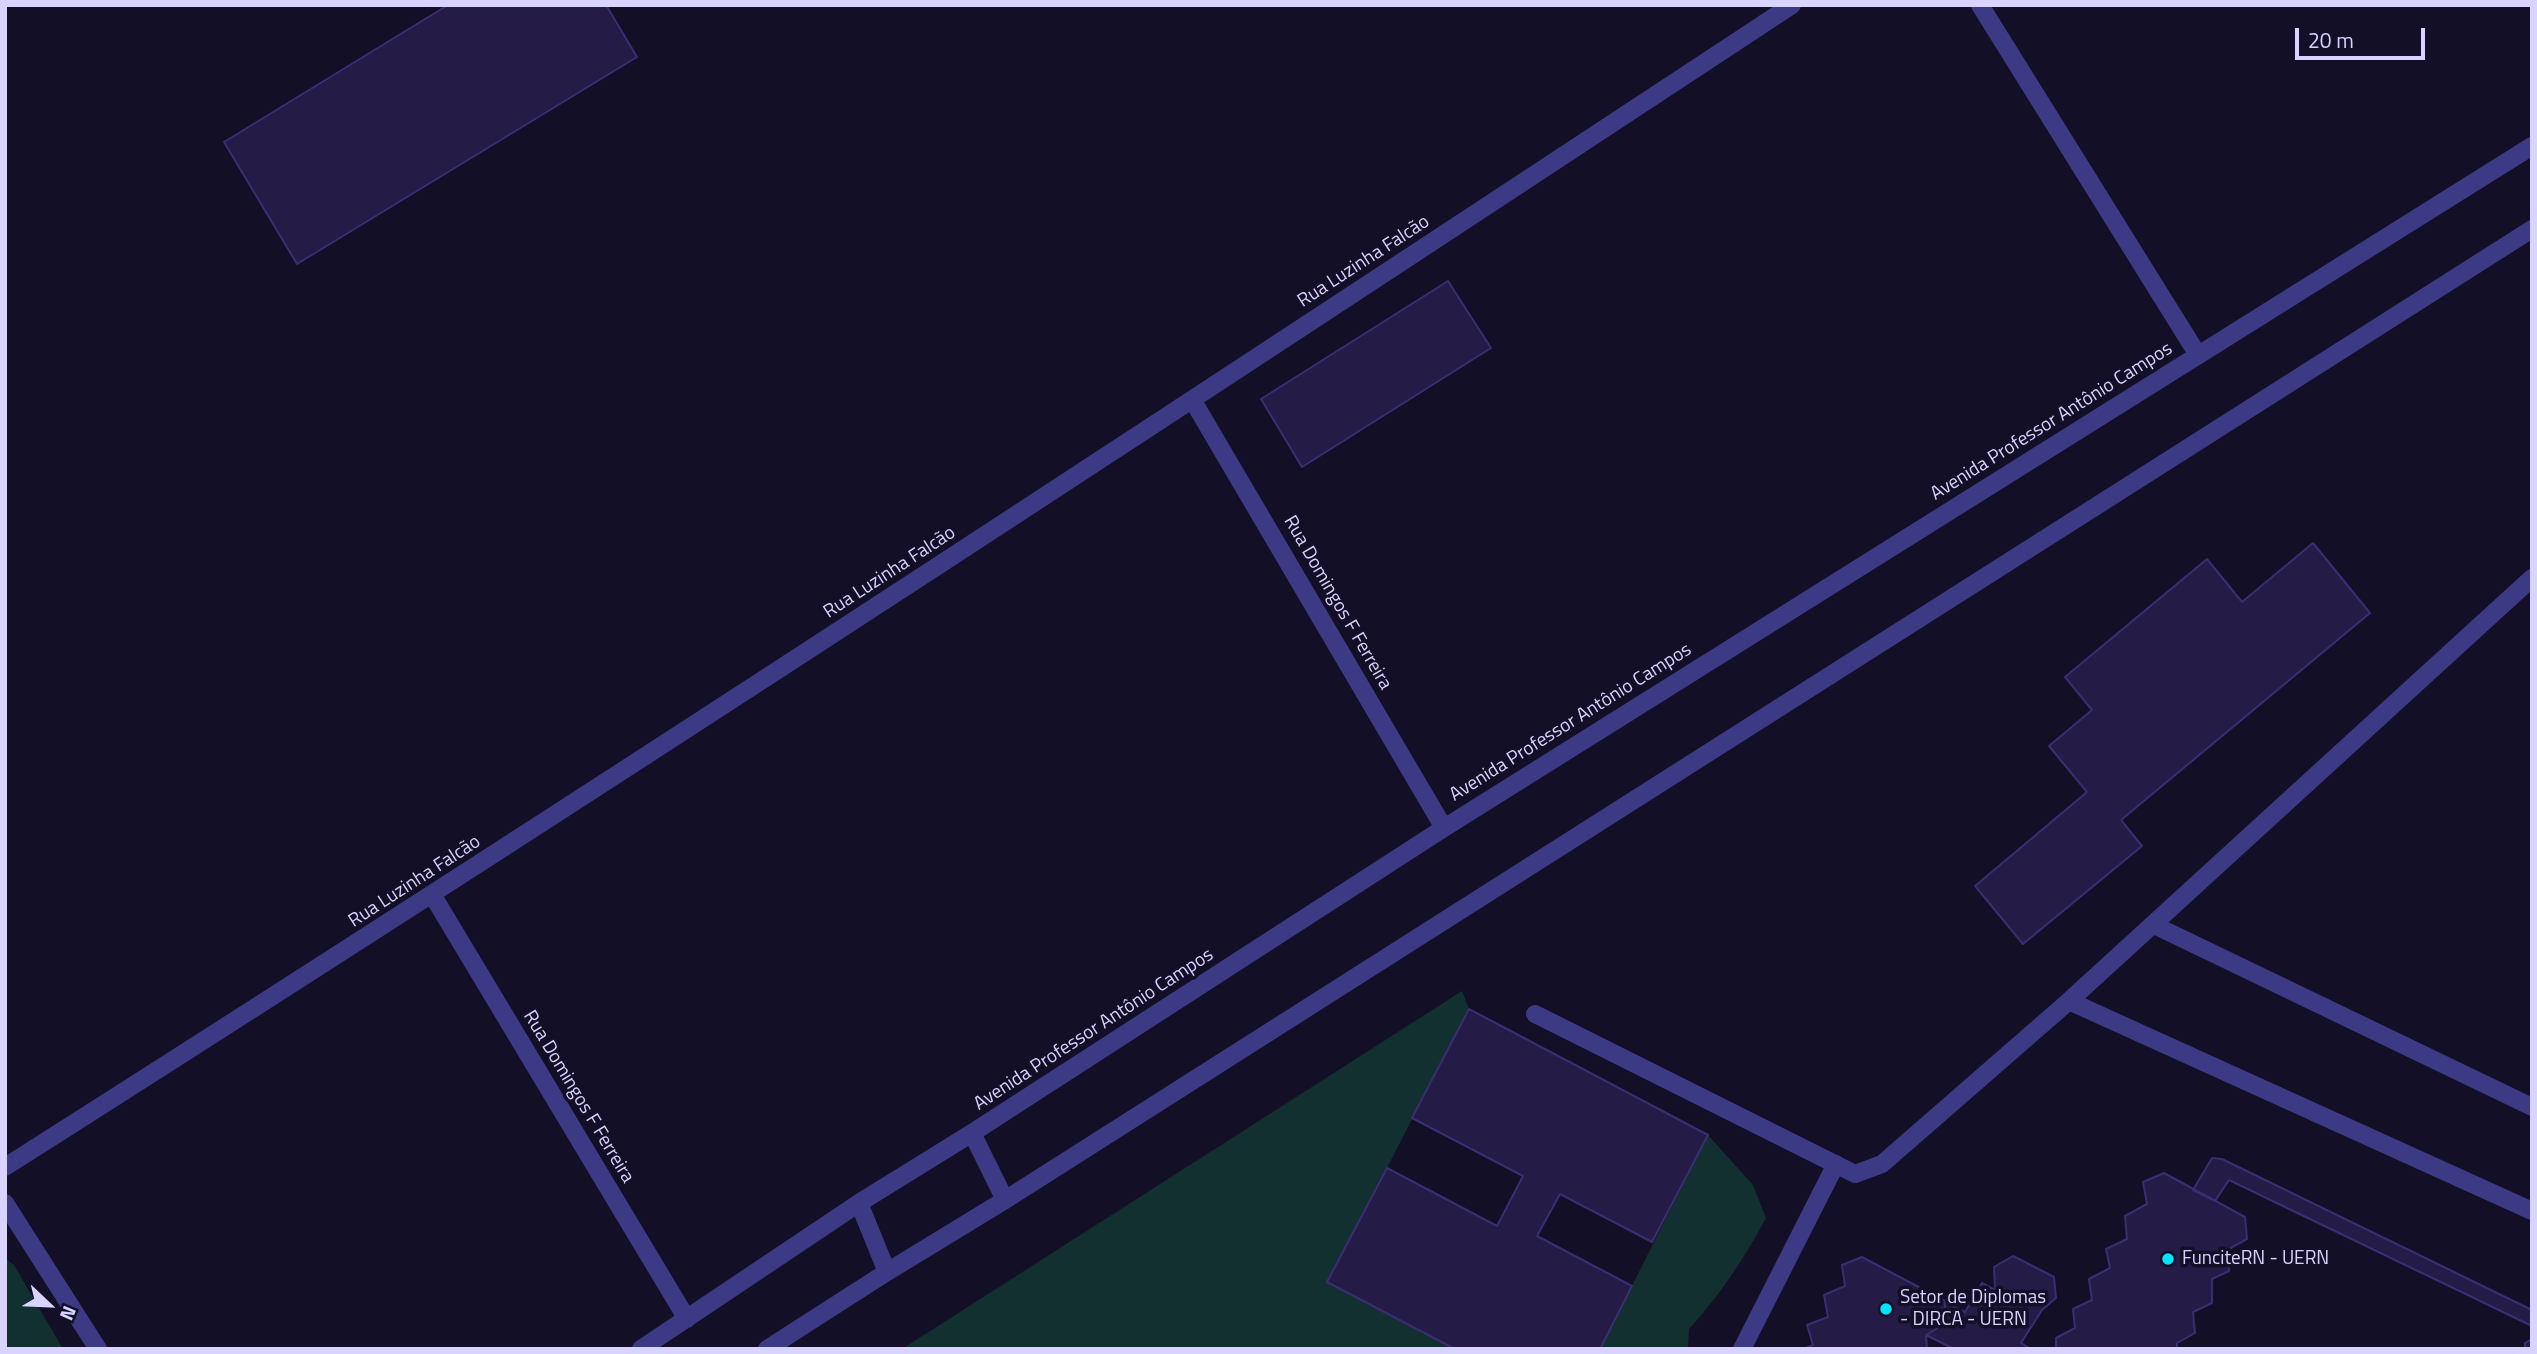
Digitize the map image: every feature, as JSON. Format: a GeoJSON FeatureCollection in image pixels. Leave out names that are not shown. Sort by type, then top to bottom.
{"type":"FeatureCollection","features":[{"type":"Feature","properties":{"kind":"street","name":"Rua Luzinha Falcão"},"geometry":{"type":"LineString","coordinates":[[5,1167],[433,896],[1193,401],[1792,5]]}},
{"type":"Feature","properties":{"kind":"street"},"geometry":{"type":"LineString","coordinates":[[1980,5],[2198,355]]}},
{"type":"Feature","properties":{"kind":"street","name":"Avenida Professor Antônio Campos"},"geometry":{"type":"LineString","coordinates":[[641,1349],[859,1203],[1444,828],[2532,146]]}},
{"type":"Feature","properties":{"kind":"street"},"geometry":{"type":"LineString","coordinates":[[767,1349],[2532,229]]}},
{"type":"Feature","properties":{"kind":"street","name":"Rua Domingos F Ferreira"},"geometry":{"type":"LineString","coordinates":[[1193,401],[1444,828]]}},
{"type":"Feature","properties":{"kind":"street"},"geometry":{"type":"LineString","coordinates":[[1535,1014],[1856,1174],[1882,1164],[2154,925],[2532,578]]}},
{"type":"Feature","properties":{"kind":"street","name":"Rua Domingos F Ferreira"},"geometry":{"type":"LineString","coordinates":[[433,896],[687,1320]]}},
{"type":"Feature","properties":{"kind":"street"},"geometry":{"type":"LineString","coordinates":[[2154,925],[2532,1107]]}},
{"type":"Feature","properties":{"kind":"street"},"geometry":{"type":"LineString","coordinates":[[2069,1001],[2532,1211]]}},
{"type":"Feature","properties":{"kind":"street"},"geometry":{"type":"LineString","coordinates":[[972,1133],[1005,1200]]}},
{"type":"Feature","properties":{"kind":"street"},"geometry":{"type":"LineString","coordinates":[[1742,1349],[1836,1164]]}},
{"type":"Feature","properties":{"kind":"street"},"geometry":{"type":"LineString","coordinates":[[5,1203],[99,1349]]}},
{"type":"Feature","properties":{"kind":"street"},"geometry":{"type":"LineString","coordinates":[[859,1203],[887,1272]]}},
{"type":"Feature","properties":{"kind":"green space"},"geometry":{"type":"Polygon","coordinates":[[[1462,991],[1469,1009],[1328,1282],[1455,1349],[902,1349],[1462,991]]]}},
{"type":"Feature","properties":{"kind":"green space"},"geometry":{"type":"Polygon","coordinates":[[[1708,1135],[1753,1185],[1766,1218],[1731,1276],[1689,1329],[1688,1349],[1600,1349],[1708,1135]]]}},
{"type":"Feature","properties":{"kind":"green space"},"geometry":{"type":"Polygon","coordinates":[[[5,1258],[14,1265],[63,1349],[5,1349],[5,1258]]]}},
{"type":"Feature","properties":{"kind":"building"},"geometry":{"type":"Polygon","coordinates":[[[448,5],[606,5],[637,57],[297,264],[224,142],[448,5]]]}},
{"type":"Feature","properties":{"kind":"building"},"geometry":{"type":"Polygon","coordinates":[[[1448,281],[1491,348],[1302,467],[1261,399],[1448,281]]]}},
{"type":"Feature","properties":{"kind":"building"},"geometry":{"type":"Polygon","coordinates":[[[2313,543],[2370,613],[2121,820],[2142,846],[2023,944],[1975,886],[2087,792],[2049,746],[2092,710],[2065,677],[2207,559],[2242,602],[2313,543]]]}},
{"type":"Feature","properties":{"kind":"building"},"geometry":{"type":"Polygon","coordinates":[[[1469,1009],[1708,1135],[1652,1242],[1560,1194],[1537,1236],[1632,1286],[1600,1349],[1455,1349],[1327,1282],[1387,1168],[1497,1226],[1523,1176],[1412,1118],[1469,1009]]]}},
{"type":"Feature","properties":{"kind":"building"},"geometry":{"type":"Polygon","coordinates":[[[2212,1158],[2222,1159],[2532,1310],[2532,1326],[2229,1180],[2215,1201],[2193,1190],[2212,1158]]]}},
{"type":"Feature","properties":{"kind":"building","name":"FunciteRN - UERN"},"geometry":{"type":"Polygon","coordinates":[[[2164,1173],[2245,1217],[2247,1239],[2227,1250],[2229,1271],[2212,1279],[2212,1303],[2193,1312],[2195,1333],[2177,1343],[2177,1349],[2056,1349],[2056,1338],[2075,1328],[2073,1309],[2092,1300],[2089,1279],[2110,1268],[2106,1249],[2127,1239],[2125,1216],[2147,1204],[2143,1182],[2164,1173]]]}},
{"type":"Feature","properties":{"kind":"building"},"geometry":{"type":"Polygon","coordinates":[[[2013,1256],[2054,1277],[2056,1298],[2042,1310],[2021,1343],[2031,1349],[1954,1349],[1926,1335],[1945,1324],[1945,1301],[1965,1312],[1982,1283],[1995,1290],[1994,1267],[2013,1256]]]}},
{"type":"Feature","properties":{"kind":"building","name":"Setor de Diplomas - DIRCA - UERN"},"geometry":{"type":"Polygon","coordinates":[[[1862,1257],[1945,1301],[1945,1324],[1926,1335],[1927,1349],[1804,1349],[1813,1345],[1807,1325],[1828,1317],[1824,1295],[1845,1286],[1842,1265],[1862,1257]]]}},
{"type":"Feature","properties":{"kind":"building"},"geometry":{"type":"Polygon","coordinates":[[[2532,1339],[2532,1349],[2525,1349],[2525,1343],[2532,1339]]]}},
{"type":"Feature","properties":{"kind":"place","name":"FunciteRN - UERN"},"geometry":{"type":"Point","coordinates":[2168,1259]}},
{"type":"Feature","properties":{"kind":"place","name":"Setor de Diplomas - DIRCA - UERN"},"geometry":{"type":"Point","coordinates":[1886,1309]}}]}
